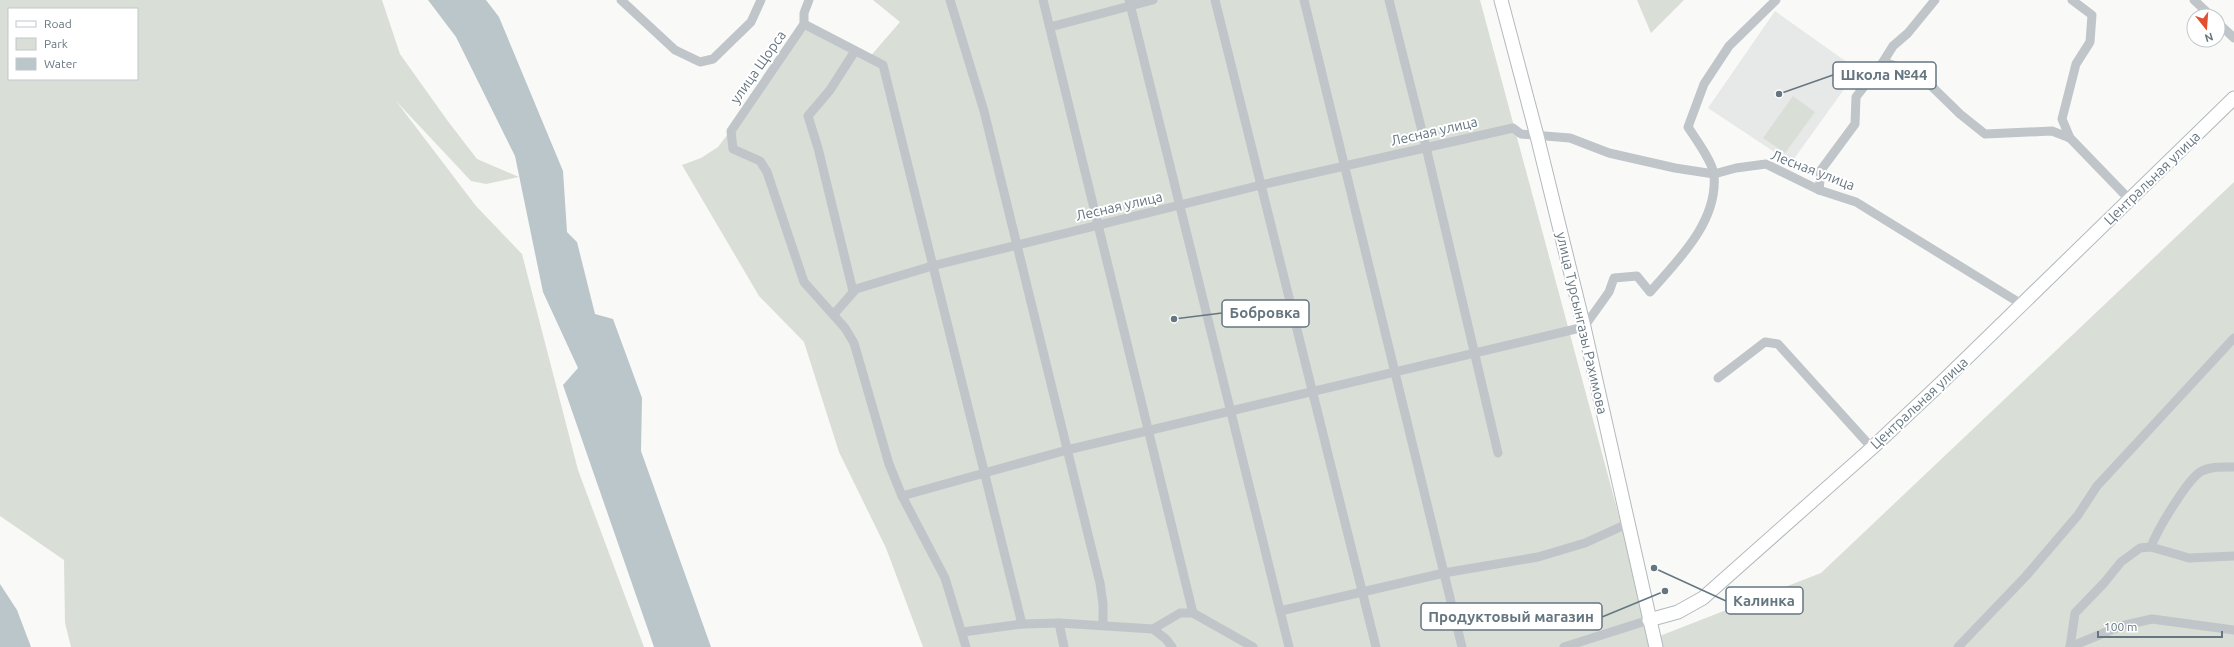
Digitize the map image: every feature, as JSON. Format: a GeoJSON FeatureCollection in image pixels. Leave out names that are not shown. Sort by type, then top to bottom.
{"type":"FeatureCollection","features":[{"type":"Feature","properties":{"kind":"street"},"geometry":{"type":"LineString","coordinates":[[621,0],[682,54],[700,62],[713,59],[751,22],[761,0]]}},
{"type":"Feature","properties":{"kind":"street","name":"улица Щорса"},"geometry":{"type":"LineString","coordinates":[[809,0],[804,13],[804,24],[731,131],[733,149],[760,160],[767,172],[799,271],[804,282],[834,314]]}},
{"type":"Feature","properties":{"kind":"street"},"geometry":{"type":"LineString","coordinates":[[950,0],[984,111],[1100,583],[1104,604],[1103,624]]}},
{"type":"Feature","properties":{"kind":"street"},"geometry":{"type":"LineString","coordinates":[[1043,0],[1193,613]]}},
{"type":"Feature","properties":{"kind":"street"},"geometry":{"type":"LineString","coordinates":[[1050,27],[1130,3],[1153,0]]}},
{"type":"Feature","properties":{"kind":"street"},"geometry":{"type":"LineString","coordinates":[[1215,0],[1376,647]]}},
{"type":"Feature","properties":{"kind":"street"},"geometry":{"type":"LineString","coordinates":[[1304,0],[1462,647]]}},
{"type":"Feature","properties":{"kind":"street"},"geometry":{"type":"LineString","coordinates":[[1389,0],[1426,147],[1498,454]]}},
{"type":"Feature","properties":{"kind":"street","name":"улица Турсынгазы Рахимова"},"geometry":{"type":"LineString","coordinates":[[1501,0],[1538,136],[1584,327],[1656,647]]}},
{"type":"Feature","properties":{"kind":"street"},"geometry":{"type":"LineString","coordinates":[[902,496],[1067,450],[1232,412],[1584,327],[1609,292],[1614,278],[1636,276],[1650,292],[1696,239],[1711,202],[1714,174],[1688,127],[1704,84],[1729,46],[1776,0]]}},
{"type":"Feature","properties":{"kind":"street"},"geometry":{"type":"LineString","coordinates":[[1819,190],[1821,170],[1855,124],[1856,97],[1883,62],[1893,46],[1908,33],[1935,0]]}},
{"type":"Feature","properties":{"kind":"street"},"geometry":{"type":"LineString","coordinates":[[2072,0],[2092,15],[2090,42],[2076,64],[2062,119],[2070,138],[2130,200]]}},
{"type":"Feature","properties":{"kind":"street"},"geometry":{"type":"LineString","coordinates":[[2194,0],[2202,8]]}},
{"type":"Feature","properties":{"kind":"street"},"geometry":{"type":"LineString","coordinates":[[1130,3],[1289,647]]}},
{"type":"Feature","properties":{"kind":"street"},"geometry":{"type":"LineString","coordinates":[[804,24],[883,66],[1022,624]]}},
{"type":"Feature","properties":{"kind":"street"},"geometry":{"type":"LineString","coordinates":[[2226,30],[2234,38]]}},
{"type":"Feature","properties":{"kind":"street"},"geometry":{"type":"LineString","coordinates":[[855,51],[830,90],[808,116],[818,148],[853,291],[834,314],[854,343],[889,464],[902,496],[945,578],[963,632],[966,647]]}},
{"type":"Feature","properties":{"kind":"street"},"geometry":{"type":"LineString","coordinates":[[1883,62],[1917,72],[1960,114],[1984,134],[2052,131],[2070,138]]}},
{"type":"Feature","properties":{"kind":"street","name":"Центральная улица"},"geometry":{"type":"LineString","coordinates":[[1564,647],[1678,612],[1702,598],[1872,448],[2024,305],[2234,98]]}},
{"type":"Feature","properties":{"kind":"street","name":"Лесная улица"},"geometry":{"type":"LineString","coordinates":[[853,291],[932,266],[1098,225],[1426,147],[1513,128],[1521,134],[1570,138],[1610,153],[1675,168],[1714,174],[1766,164],[1819,190],[1856,202],[2024,305]]}},
{"type":"Feature","properties":{"kind":"street"},"geometry":{"type":"LineString","coordinates":[[1958,647],[2026,576],[2074,521],[2097,486],[2234,338]]}},
{"type":"Feature","properties":{"kind":"street"},"geometry":{"type":"LineString","coordinates":[[1718,378],[1765,342],[1778,344],[1872,448]]}},
{"type":"Feature","properties":{"kind":"street"},"geometry":{"type":"LineString","coordinates":[[2151,547],[2174,506],[2188,485],[2201,472],[2215,467],[2234,467]]}},
{"type":"Feature","properties":{"kind":"street"},"geometry":{"type":"LineString","coordinates":[[1280,611],[1361,591],[1538,557],[1585,543],[1629,523]]}},
{"type":"Feature","properties":{"kind":"street"},"geometry":{"type":"LineString","coordinates":[[2234,556],[2189,558],[2151,547],[2140,548],[2121,562],[2104,583],[2074,613],[2070,647],[2121,626],[2152,619],[2234,630]]}},
{"type":"Feature","properties":{"kind":"street"},"geometry":{"type":"LineString","coordinates":[[1153,629],[1180,613],[1193,613],[1253,647]]}},
{"type":"Feature","properties":{"kind":"street"},"geometry":{"type":"LineString","coordinates":[[1059,623],[1064,647]]}},
{"type":"Feature","properties":{"kind":"street"},"geometry":{"type":"LineString","coordinates":[[963,632],[1022,624],[1103,624],[1153,629],[1166,639],[1172,647]]}},
{"type":"Feature","properties":{"kind":"shaded area"},"geometry":{"type":"Polygon","coordinates":[[[1775,11],[1858,70],[1791,163],[1708,108],[1775,11]]]}},
{"type":"Feature","properties":{"kind":"green space"},"geometry":{"type":"Polygon","coordinates":[[[0,0],[382,0],[400,54],[477,159],[519,177],[486,184],[471,181],[396,101],[476,206],[522,254],[578,470],[644,647],[71,647],[65,623],[64,560],[0,516],[0,0]]]}},
{"type":"Feature","properties":{"kind":"green space"},"geometry":{"type":"Polygon","coordinates":[[[873,0],[1480,0],[1652,639],[1821,573],[2234,182],[2234,647],[923,647],[886,548],[839,452],[804,342],[759,296],[682,165],[701,158],[718,147],[754,100],[806,24],[868,59],[900,22],[873,0]]]}},
{"type":"Feature","properties":{"kind":"green space"},"geometry":{"type":"Polygon","coordinates":[[[1637,0],[1684,0],[1651,33],[1637,0]]]}},
{"type":"Feature","properties":{"kind":"green space"},"geometry":{"type":"Polygon","coordinates":[[[1793,96],[1815,112],[1785,153],[1763,138],[1793,96]]]}},
{"type":"Feature","properties":{"kind":"water"},"geometry":{"type":"Polygon","coordinates":[[[428,0],[486,0],[499,17],[563,171],[567,232],[577,242],[595,314],[613,319],[642,398],[641,451],[711,647],[654,647],[563,385],[578,368],[543,292],[515,156],[456,37],[428,0]]]}},
{"type":"Feature","properties":{"kind":"water"},"geometry":{"type":"Polygon","coordinates":[[[0,584],[17,610],[31,647],[0,647],[0,584]]]}},
{"type":"Feature","properties":{"kind":"place","name":"Школа №44"},"geometry":{"type":"Point","coordinates":[1779,94]}},
{"type":"Feature","properties":{"kind":"place","name":"Бобровка"},"geometry":{"type":"Point","coordinates":[1174,319]}},
{"type":"Feature","properties":{"kind":"place","name":"Калинка"},"geometry":{"type":"Point","coordinates":[1654,568]}},
{"type":"Feature","properties":{"kind":"place","name":"Продуктовый магазин"},"geometry":{"type":"Point","coordinates":[1665,591]}}]}
